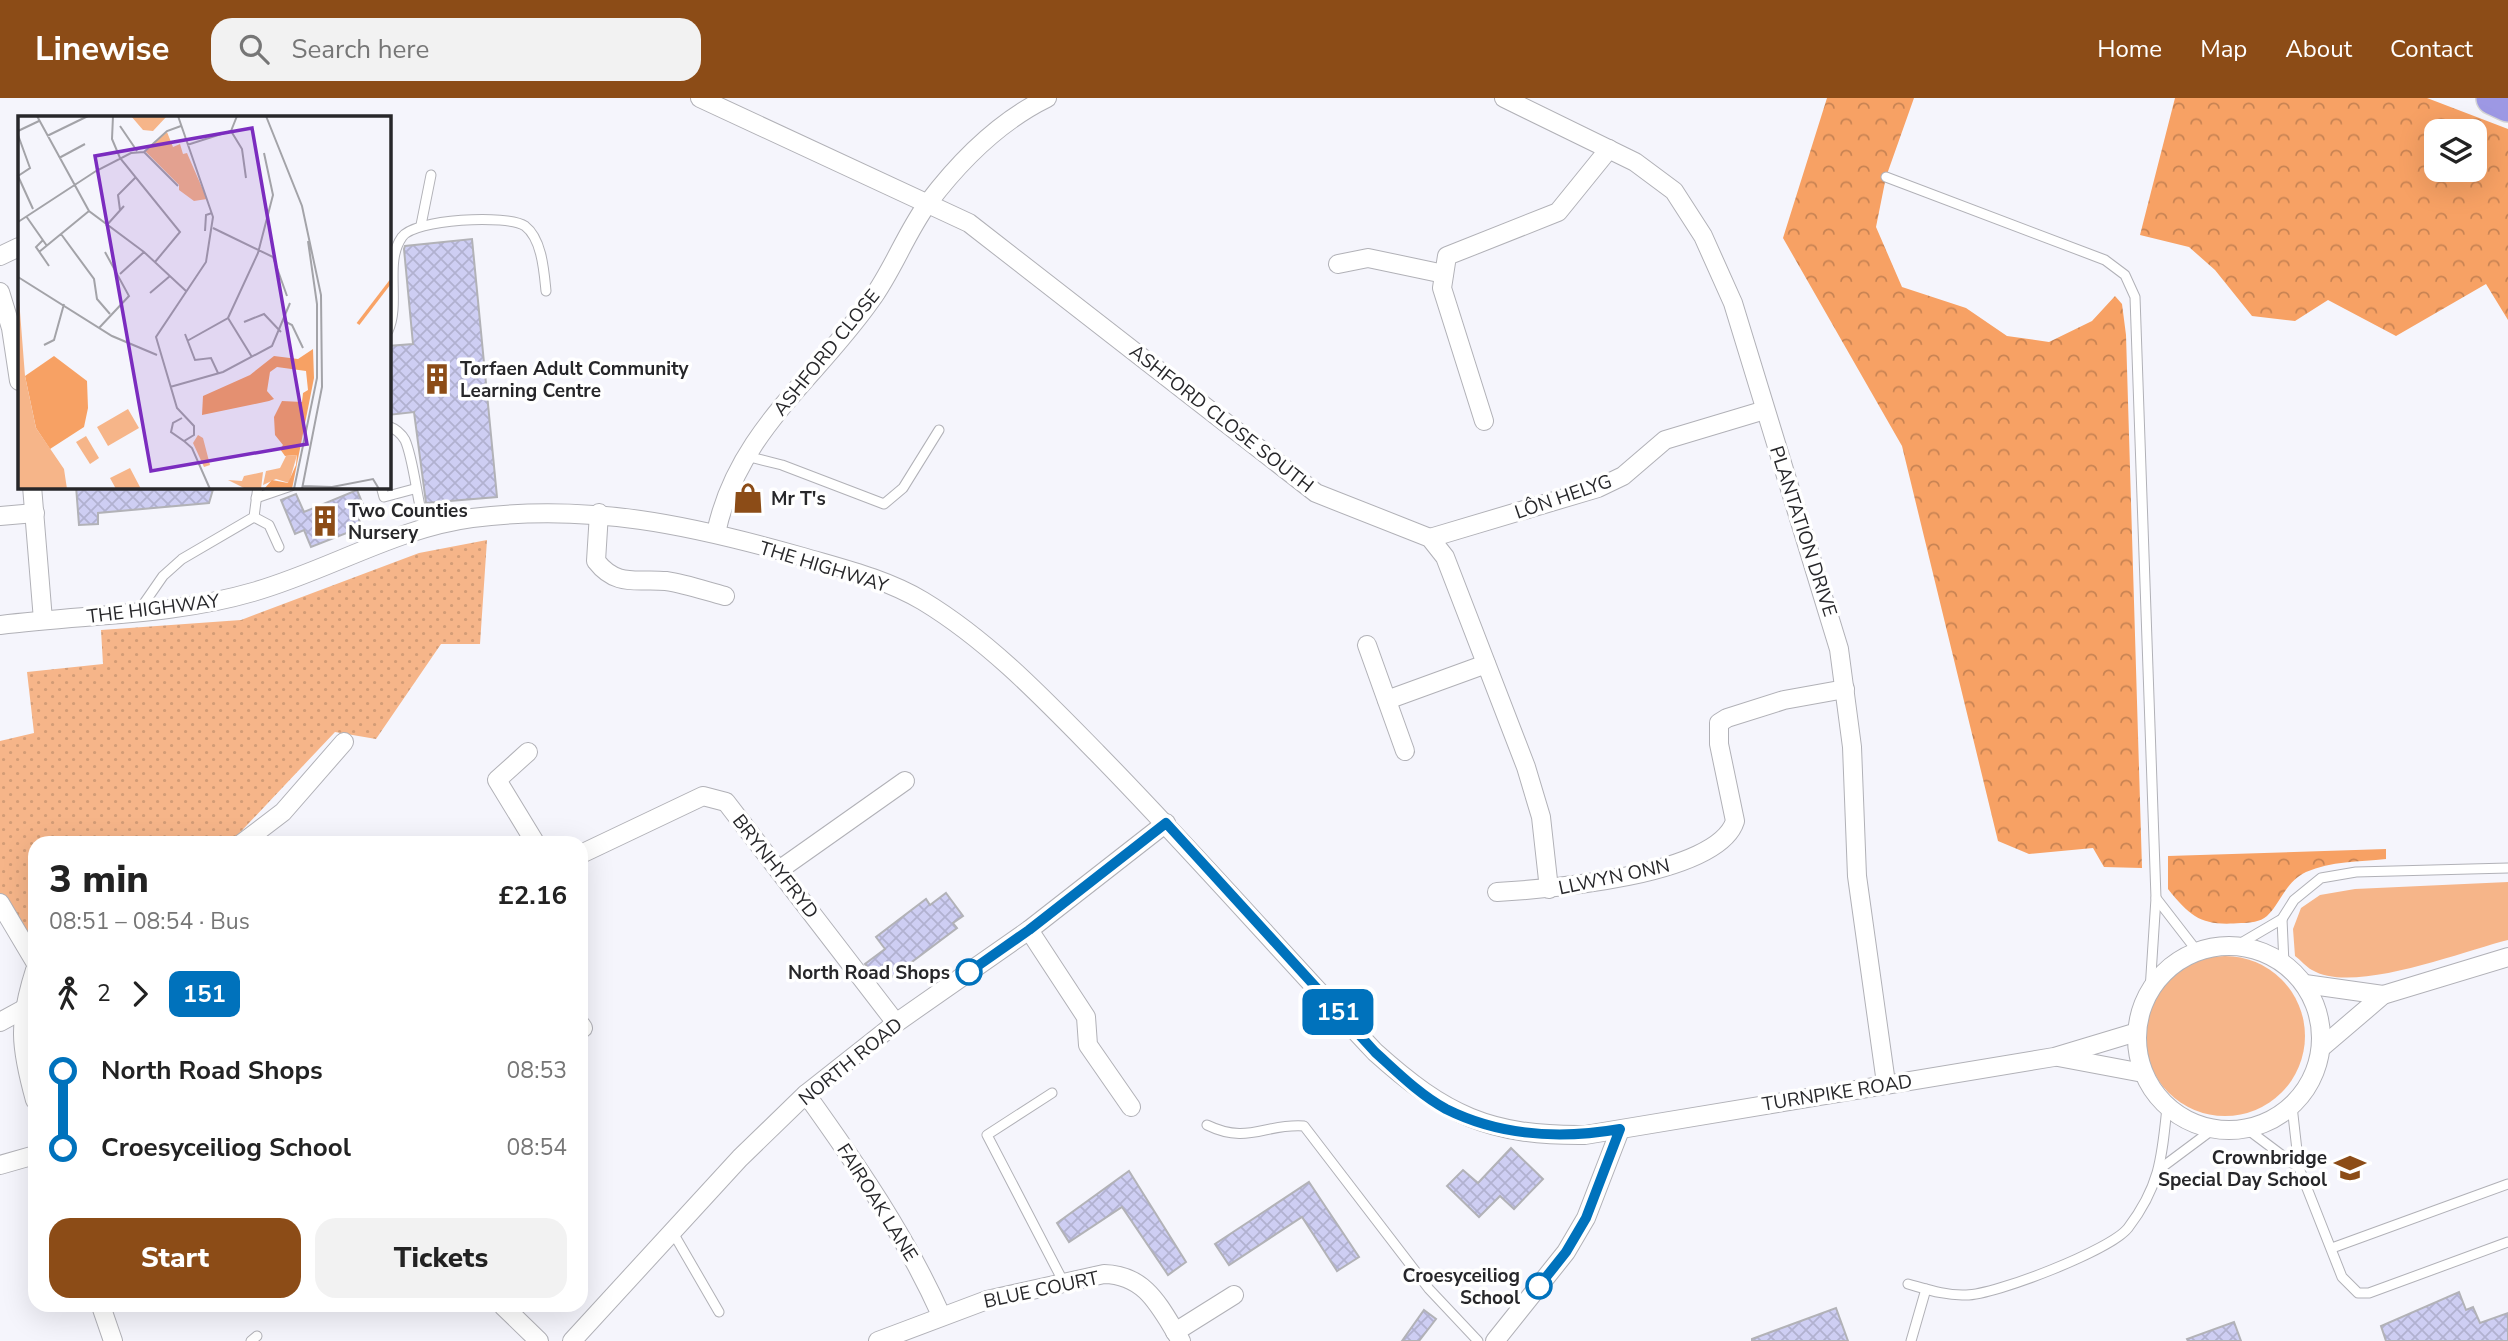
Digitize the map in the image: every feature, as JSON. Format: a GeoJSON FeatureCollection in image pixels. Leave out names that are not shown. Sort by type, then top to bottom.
{"type":"FeatureCollection","features":[{"type":"Feature","properties":{"kind":"highway"},"geometry":{"type":"LineString","coordinates":[[2493,98],[2508,105]]}},
{"type":"Feature","properties":{"kind":"street","name":"ASHFORD CLOSE SOUTH"},"geometry":{"type":"LineString","coordinates":[[699,98],[969,223],[1316,493],[1430,538]]}},
{"type":"Feature","properties":{"kind":"street","name":"ASHFORD CLOSE"},"geometry":{"type":"LineString","coordinates":[[716,533],[723,501],[744,455],[872,299],[927,204],[977,147],[1023,109],[1047,98]]}},
{"type":"Feature","properties":{"kind":"street","name":"PLANTATION DRIVE"},"geometry":{"type":"LineString","coordinates":[[1504,98],[1536,105],[1635,162],[1674,191],[1703,236],[1733,303],[1831,613],[1852,747],[1857,876],[1886,1083]]}},
{"type":"Feature","properties":{"kind":"street"},"geometry":{"type":"LineString","coordinates":[[1484,421],[1441,288],[1447,256],[1558,212],[1609,149]]}},
{"type":"Feature","properties":{"kind":"street"},"geometry":{"type":"LineString","coordinates":[[0,256],[18,247]]}},
{"type":"Feature","properties":{"kind":"street"},"geometry":{"type":"LineString","coordinates":[[1338,264],[1368,258],[1444,274]]}},
{"type":"Feature","properties":{"kind":"street"},"geometry":{"type":"LineString","coordinates":[[0,292],[11,328],[18,374]]}},
{"type":"Feature","properties":{"kind":"street","name":"LÔN HELYG"},"geometry":{"type":"LineString","coordinates":[[1430,538],[1598,488],[1623,476],[1665,440],[1765,410]]}},
{"type":"Feature","properties":{"kind":"street"},"geometry":{"type":"LineString","coordinates":[[32,488],[43,620]]}},
{"type":"Feature","properties":{"kind":"street"},"geometry":{"type":"LineString","coordinates":[[0,516],[35,513]]}},
{"type":"Feature","properties":{"kind":"street"},"geometry":{"type":"LineString","coordinates":[[599,513],[596,561],[604,572],[617,580],[636,583],[667,582],[725,596]]}},
{"type":"Feature","properties":{"kind":"street","name":"THE HIGHWAY"},"geometry":{"type":"LineString","coordinates":[[0,625],[198,606],[256,591],[425,527],[471,518],[599,513],[668,522],[875,578],[919,598],[966,629],[1015,672],[1166,823],[1375,1052],[1408,1082],[1445,1108],[1477,1121],[1549,1135],[1585,1135],[1620,1129]]}},
{"type":"Feature","properties":{"kind":"street"},"geometry":{"type":"LineString","coordinates":[[1430,538],[1445,557],[1526,767],[1541,817],[1549,889]]}},
{"type":"Feature","properties":{"kind":"street"},"geometry":{"type":"LineString","coordinates":[[1367,646],[1405,751]]}},
{"type":"Feature","properties":{"kind":"street"},"geometry":{"type":"LineString","coordinates":[[1387,700],[1486,664]]}},
{"type":"Feature","properties":{"kind":"street","name":"LLWYN ONN"},"geometry":{"type":"LineString","coordinates":[[1497,892],[1602,882],[1678,863],[1722,841],[1731,832],[1735,821],[1719,744],[1719,723],[1784,700],[1845,689]]}},
{"type":"Feature","properties":{"kind":"street"},"geometry":{"type":"LineString","coordinates":[[252,836],[283,812],[344,742]]}},
{"type":"Feature","properties":{"kind":"street"},"geometry":{"type":"LineString","coordinates":[[528,752],[497,780],[531,836]]}},
{"type":"Feature","properties":{"kind":"street"},"geometry":{"type":"LineString","coordinates":[[779,870],[905,781]]}},
{"type":"Feature","properties":{"kind":"street","name":"BRYNHYFRYD"},"geometry":{"type":"LineString","coordinates":[[588,850],[703,796],[726,802],[896,1023]]}},
{"type":"Feature","properties":{"kind":"street","name":"NORTH ROAD"},"geometry":{"type":"LineString","coordinates":[[572,1341],[672,1231],[806,1094],[896,1023],[1029,930],[1166,823]]}},
{"type":"Feature","properties":{"kind":"street"},"geometry":{"type":"LineString","coordinates":[[0,903],[28,950]]}},
{"type":"Feature","properties":{"kind":"street"},"geometry":{"type":"LineString","coordinates":[[1029,930],[1086,1017],[1088,1045],[1131,1107]]}},
{"type":"Feature","properties":{"kind":"street"},"geometry":{"type":"LineString","coordinates":[[2236,946],[2262,951],[2284,964],[2305,984],[2318,1015],[2321,1048],[2316,1070],[2306,1089],[2292,1106],[2271,1121],[2247,1129],[2212,1130],[2188,1121],[2167,1107],[2143,1073],[2137,1032],[2141,1010],[2150,990],[2163,974],[2197,951],[2236,946]]}},
{"type":"Feature","properties":{"kind":"street"},"geometry":{"type":"LineString","coordinates":[[2321,1048],[2382,995],[2508,957]]}},
{"type":"Feature","properties":{"kind":"street"},"geometry":{"type":"LineString","coordinates":[[2305,984],[2382,995]]}},
{"type":"Feature","properties":{"kind":"street"},"geometry":{"type":"LineString","coordinates":[[28,992],[22,1010],[24,1062],[28,1076]]}},
{"type":"Feature","properties":{"kind":"street"},"geometry":{"type":"LineString","coordinates":[[0,1022],[22,1010]]}},
{"type":"Feature","properties":{"kind":"street","name":"TURNPIKE ROAD"},"geometry":{"type":"LineString","coordinates":[[1620,1129],[2054,1056],[2137,1032]]}},
{"type":"Feature","properties":{"kind":"street","name":"TURNPIKE ROAD"},"geometry":{"type":"LineString","coordinates":[[2054,1056],[2143,1073]]}},
{"type":"Feature","properties":{"kind":"street","name":"FAIROAK LANE"},"geometry":{"type":"LineString","coordinates":[[806,1094],[890,1213],[919,1266],[941,1315]]}},
{"type":"Feature","properties":{"kind":"street"},"geometry":{"type":"LineString","coordinates":[[1495,1341],[1566,1252],[1586,1218],[1620,1129]]}},
{"type":"Feature","properties":{"kind":"street"},"geometry":{"type":"LineString","coordinates":[[0,1165],[28,1157]]}},
{"type":"Feature","properties":{"kind":"street","name":"BLUE COURT"},"geometry":{"type":"LineString","coordinates":[[878,1341],[941,1315],[987,1300],[1104,1274],[1122,1275],[1149,1293],[1178,1337]]}},
{"type":"Feature","properties":{"kind":"street"},"geometry":{"type":"LineString","coordinates":[[1178,1337],[1234,1295]]}},
{"type":"Feature","properties":{"kind":"street"},"geometry":{"type":"LineString","coordinates":[[103,1312],[113,1341]]}},
{"type":"Feature","properties":{"kind":"street"},"geometry":{"type":"LineString","coordinates":[[509,1312],[539,1341]]}},
{"type":"Feature","properties":{"kind":"lane"},"geometry":{"type":"LineString","coordinates":[[421,225],[431,175]]}},
{"type":"Feature","properties":{"kind":"lane"},"geometry":{"type":"LineString","coordinates":[[1886,177],[2105,260],[2125,275],[2135,297],[2156,898],[2150,990]]}},
{"type":"Feature","properties":{"kind":"lane"},"geometry":{"type":"LineString","coordinates":[[390,325],[393,316],[397,245],[404,233],[421,225],[510,220],[525,227],[537,242],[546,291]]}},
{"type":"Feature","properties":{"kind":"lane"},"geometry":{"type":"LineString","coordinates":[[390,427],[397,429],[405,441],[414,489],[425,527]]}},
{"type":"Feature","properties":{"kind":"lane"},"geometry":{"type":"LineString","coordinates":[[744,455],[782,465],[884,504],[903,488],[939,430]]}},
{"type":"Feature","properties":{"kind":"lane"},"geometry":{"type":"LineString","coordinates":[[254,517],[258,488]]}},
{"type":"Feature","properties":{"kind":"lane"},"geometry":{"type":"LineString","coordinates":[[256,498],[285,488]]}},
{"type":"Feature","properties":{"kind":"lane"},"geometry":{"type":"LineString","coordinates":[[382,488],[384,497],[414,489]]}},
{"type":"Feature","properties":{"kind":"lane"},"geometry":{"type":"LineString","coordinates":[[254,517],[269,525],[279,547]]}},
{"type":"Feature","properties":{"kind":"lane"},"geometry":{"type":"LineString","coordinates":[[137,613],[163,576],[182,559],[254,517]]}},
{"type":"Feature","properties":{"kind":"lane"},"geometry":{"type":"LineString","coordinates":[[2236,946],[2282,919],[2307,887],[2336,875],[2508,868]]}},
{"type":"Feature","properties":{"kind":"lane"},"geometry":{"type":"LineString","coordinates":[[2156,898],[2197,951]]}},
{"type":"Feature","properties":{"kind":"lane"},"geometry":{"type":"LineString","coordinates":[[2282,919],[2284,964]]}},
{"type":"Feature","properties":{"kind":"lane"},"geometry":{"type":"LineString","coordinates":[[1052,1093],[987,1135],[1064,1283]]}},
{"type":"Feature","properties":{"kind":"lane"},"geometry":{"type":"LineString","coordinates":[[2292,1106],[2299,1168],[2342,1276],[2358,1293],[2369,1293],[2508,1242]]}},
{"type":"Feature","properties":{"kind":"lane"},"geometry":{"type":"LineString","coordinates":[[1908,1284],[1957,1295],[1978,1294],[2106,1246],[2126,1231],[2161,1168],[2167,1107]]}},
{"type":"Feature","properties":{"kind":"lane"},"geometry":{"type":"LineString","coordinates":[[1207,1125],[1223,1132],[1241,1134],[1263,1133],[1278,1126],[1304,1126],[1429,1289],[1478,1341]]}},
{"type":"Feature","properties":{"kind":"lane"},"geometry":{"type":"LineString","coordinates":[[2247,1129],[2299,1168]]}},
{"type":"Feature","properties":{"kind":"lane"},"geometry":{"type":"LineString","coordinates":[[2161,1168],[2212,1130]]}},
{"type":"Feature","properties":{"kind":"lane"},"geometry":{"type":"LineString","coordinates":[[2332,1248],[2508,1184]]}},
{"type":"Feature","properties":{"kind":"lane"},"geometry":{"type":"LineString","coordinates":[[672,1231],[719,1312]]}},
{"type":"Feature","properties":{"kind":"lane"},"geometry":{"type":"LineString","coordinates":[[1911,1341],[1926,1289]]}},
{"type":"Feature","properties":{"kind":"shaded area"},"geometry":{"type":"Polygon","coordinates":[[[487,540],[480,644],[441,644],[376,739],[335,732],[237,836],[28,836],[28,939],[0,897],[0,741],[34,733],[27,672],[103,664],[101,630],[241,620],[419,553],[487,540]]]}},
{"type":"Feature","properties":{"kind":"shaded area"},"geometry":{"type":"Polygon","coordinates":[[[2508,882],[2508,940],[2408,968],[2354,977],[2330,976],[2312,970],[2295,956],[2293,929],[2301,908],[2320,895],[2355,889],[2508,882]]]}},
{"type":"Feature","properties":{"kind":"shaded area"},"geometry":{"type":"Polygon","coordinates":[[[2225,956],[2255,962],[2281,980],[2299,1006],[2305,1036],[2299,1066],[2281,1092],[2255,1110],[2225,1116],[2195,1110],[2169,1092],[2151,1066],[2145,1036],[2151,1006],[2169,980],[2195,962],[2225,956]]]}},
{"type":"Feature","properties":{"kind":"green space"},"geometry":{"type":"Polygon","coordinates":[[[1827,98],[1914,98],[1886,177],[1876,227],[1902,287],[1966,308],[2007,336],[2049,342],[2092,321],[2115,296],[2122,304],[2126,335],[2142,868],[2104,867],[2093,848],[2029,854],[1998,841],[1902,446],[1783,238],[1827,98]]]}},
{"type":"Feature","properties":{"kind":"green space"},"geometry":{"type":"Polygon","coordinates":[[[2175,98],[2427,98],[2482,119],[2424,119],[2424,182],[2487,182],[2487,121],[2508,129],[2508,320],[2486,284],[2396,336],[2328,300],[2295,321],[2252,316],[2215,270],[2189,247],[2140,235],[2175,98]]]}},
{"type":"Feature","properties":{"kind":"green space"},"geometry":{"type":"Polygon","coordinates":[[[2386,849],[2386,859],[2335,864],[2306,872],[2293,881],[2267,916],[2255,922],[2228,924],[2199,918],[2184,907],[2168,889],[2168,856],[2386,849]]]}},
{"type":"Feature","properties":{"kind":"building","name":"Torfaen Adult Community Learning Centre"},"geometry":{"type":"Polygon","coordinates":[[[472,239],[497,497],[426,503],[414,412],[390,415],[390,346],[413,344],[405,246],[472,239]]]}},
{"type":"Feature","properties":{"kind":"building"},"geometry":{"type":"Polygon","coordinates":[[[76,488],[213,488],[209,503],[98,513],[98,524],[79,525],[76,488]]]}},
{"type":"Feature","properties":{"kind":"building","name":"Two Counties Nursery"},"geometry":{"type":"Polygon","coordinates":[[[357,490],[366,512],[357,515],[362,527],[311,547],[304,530],[295,534],[281,500],[296,494],[304,512],[357,490]]]}},
{"type":"Feature","properties":{"kind":"building"},"geometry":{"type":"Polygon","coordinates":[[[946,893],[963,916],[953,923],[957,928],[889,979],[885,974],[877,980],[865,964],[885,949],[876,937],[926,899],[930,905],[946,893]]]}},
{"type":"Feature","properties":{"kind":"building"},"geometry":{"type":"Polygon","coordinates":[[[1511,1148],[1543,1179],[1514,1209],[1500,1196],[1479,1217],[1447,1186],[1463,1170],[1478,1183],[1511,1148]]]}},
{"type":"Feature","properties":{"kind":"building"},"geometry":{"type":"Polygon","coordinates":[[[1129,1171],[1186,1262],[1168,1275],[1122,1207],[1069,1242],[1057,1223],[1129,1171]]]}},
{"type":"Feature","properties":{"kind":"building"},"geometry":{"type":"Polygon","coordinates":[[[1309,1182],[1359,1257],[1337,1271],[1302,1217],[1229,1265],[1215,1244],[1309,1182]]]}},
{"type":"Feature","properties":{"kind":"building"},"geometry":{"type":"Polygon","coordinates":[[[2459,1292],[2466,1310],[2473,1307],[2480,1323],[2508,1313],[2508,1341],[2386,1341],[2381,1326],[2459,1292]]]}},
{"type":"Feature","properties":{"kind":"building"},"geometry":{"type":"Polygon","coordinates":[[[1836,1308],[1848,1341],[1752,1341],[1752,1339],[1836,1308]]]}},
{"type":"Feature","properties":{"kind":"building"},"geometry":{"type":"Polygon","coordinates":[[[1424,1310],[1436,1319],[1419,1341],[1402,1341],[1424,1310]]]}},
{"type":"Feature","properties":{"kind":"building"},"geometry":{"type":"Polygon","coordinates":[[[2234,1322],[2241,1341],[2187,1339],[2234,1322]]]}},
{"type":"Feature","properties":{"kind":"bus line","name":"151"},"geometry":{"type":"LineString","coordinates":[[969,972],[1029,930],[1166,823],[1375,1052],[1408,1082],[1445,1108],[1477,1121],[1517,1131],[1549,1135],[1585,1135],[1620,1129],[1586,1218],[1566,1252],[1539,1286]]}},
{"type":"Feature","properties":{"kind":"place","name":"Torfaen Adult Community Learning Centre"},"geometry":{"type":"Point","coordinates":[437,379]}},
{"type":"Feature","properties":{"kind":"place","name":"Mr T's"},"geometry":{"type":"Point","coordinates":[748,498]}},
{"type":"Feature","properties":{"kind":"place","name":"Two Counties Nursery"},"geometry":{"type":"Point","coordinates":[325,521]}},
{"type":"Feature","properties":{"kind":"place","name":"North Road Shops"},"geometry":{"type":"Point","coordinates":[969,972]}},
{"type":"Feature","properties":{"kind":"place","name":"Crownbridge Special Day School"},"geometry":{"type":"Point","coordinates":[2350,1168]}},
{"type":"Feature","properties":{"kind":"place","name":"Croesyceiliog School"},"geometry":{"type":"Point","coordinates":[1539,1286]}}]}
